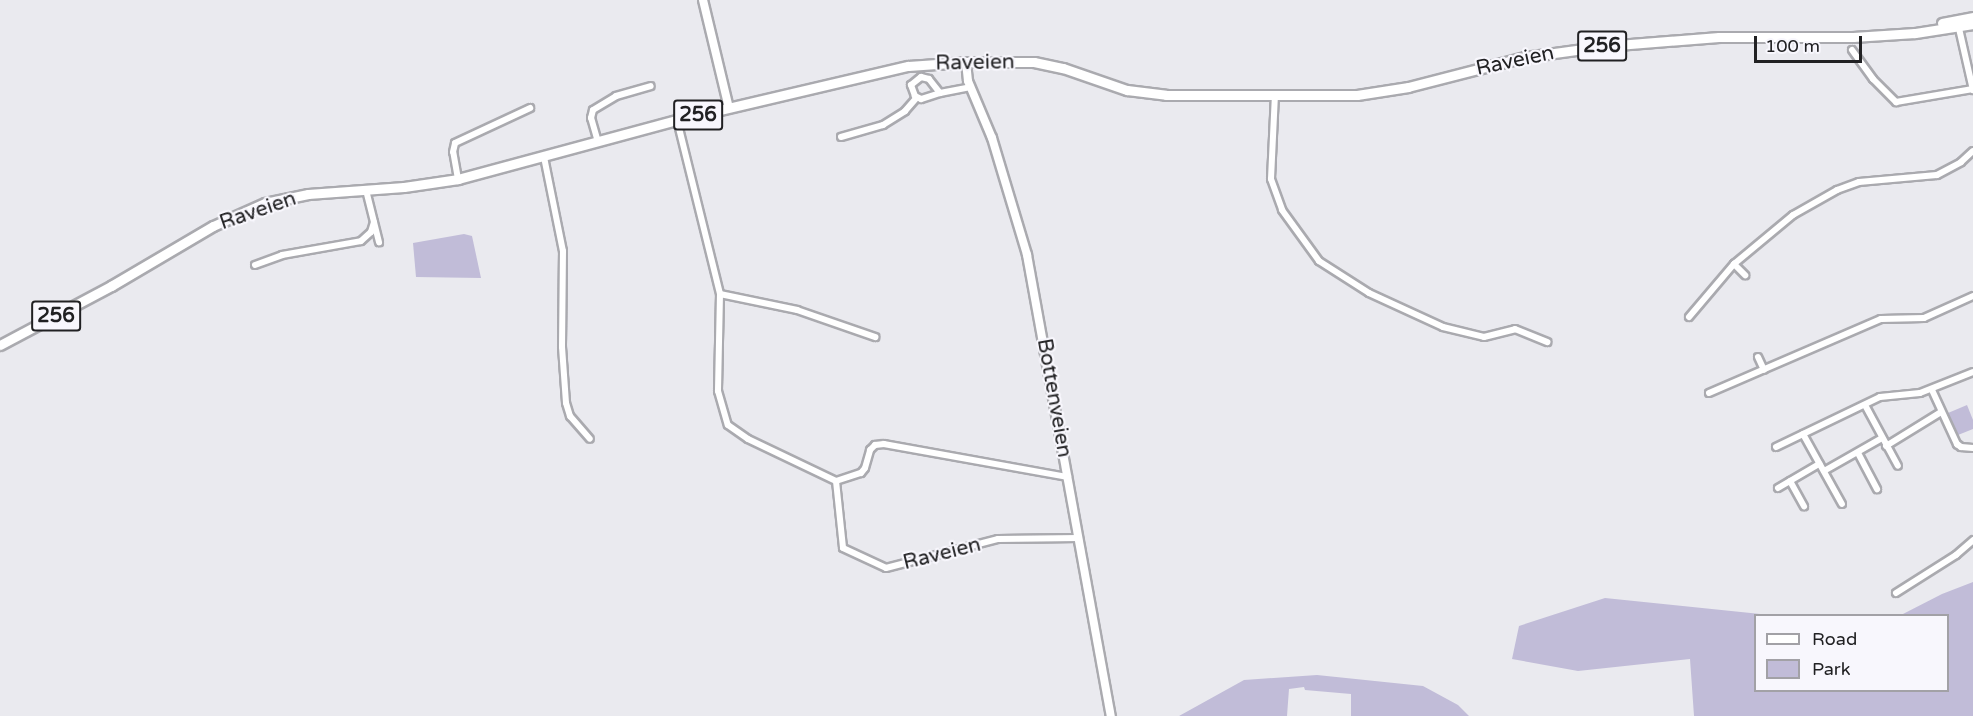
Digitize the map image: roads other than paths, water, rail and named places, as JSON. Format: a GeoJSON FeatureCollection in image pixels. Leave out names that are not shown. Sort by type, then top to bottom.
{"type":"FeatureCollection","features":[{"type":"Feature","properties":{"kind":"main road"},"geometry":{"type":"LineString","coordinates":[[703,0],[729,108]]}},
{"type":"Feature","properties":{"kind":"main road","name":"Raveien"},"geometry":{"type":"LineString","coordinates":[[0,345],[111,286],[213,226],[246,210],[302,195],[458,179],[677,120],[898,68],[966,62],[1044,64],[1115,86],[1150,94],[1357,94],[1384,92],[1525,57],[1605,46],[1719,37],[1835,38],[1902,33],[1958,23],[1973,17]]}},
{"type":"Feature","properties":{"kind":"main road","name":"Raveien"},"geometry":{"type":"LineString","coordinates":[[1958,23],[1973,24]]}},
{"type":"Feature","properties":{"kind":"main road","name":"Bottenveien"},"geometry":{"type":"LineString","coordinates":[[966,62],[970,87],[992,138],[1022,234],[1112,716]]}},
{"type":"Feature","properties":{"kind":"street"},"geometry":{"type":"LineString","coordinates":[[1852,50],[1873,79],[1896,102],[1973,90],[1958,23]]}},
{"type":"Feature","properties":{"kind":"street"},"geometry":{"type":"LineString","coordinates":[[940,93],[929,79],[921,76],[911,85],[911,90],[917,97],[926,98],[970,87]]}},
{"type":"Feature","properties":{"kind":"street"},"geometry":{"type":"LineString","coordinates":[[598,142],[591,118],[593,110],[616,96],[651,86]]}},
{"type":"Feature","properties":{"kind":"street"},"geometry":{"type":"LineString","coordinates":[[1275,94],[1271,179],[1282,210],[1319,261],[1369,293],[1443,327],[1484,337],[1515,328],[1548,342]]}},
{"type":"Feature","properties":{"kind":"street"},"geometry":{"type":"LineString","coordinates":[[841,137],[883,125],[905,111],[917,97]]}},
{"type":"Feature","properties":{"kind":"street"},"geometry":{"type":"LineString","coordinates":[[458,179],[453,152],[455,143],[530,108]]}},
{"type":"Feature","properties":{"kind":"street"},"geometry":{"type":"LineString","coordinates":[[677,120],[720,294],[718,391],[728,425],[748,439],[836,481],[861,473],[865,468],[870,450],[875,445],[884,444],[1068,477]]}},
{"type":"Feature","properties":{"kind":"street"},"geometry":{"type":"LineString","coordinates":[[1689,317],[1734,264],[1793,215],[1837,190],[1872,179],[1937,175],[1961,162],[1973,151]]}},
{"type":"Feature","properties":{"kind":"street"},"geometry":{"type":"LineString","coordinates":[[544,157],[563,251],[562,347],[566,403],[574,422],[590,439]]}},
{"type":"Feature","properties":{"kind":"street"},"geometry":{"type":"LineString","coordinates":[[366,190],[379,242]]}},
{"type":"Feature","properties":{"kind":"street"},"geometry":{"type":"LineString","coordinates":[[255,265],[274,257],[361,241],[371,232],[374,222]]}},
{"type":"Feature","properties":{"kind":"street"},"geometry":{"type":"LineString","coordinates":[[1734,264],[1745,275]]}},
{"type":"Feature","properties":{"kind":"street"},"geometry":{"type":"LineString","coordinates":[[720,294],[797,310],[875,337]]}},
{"type":"Feature","properties":{"kind":"street"},"geometry":{"type":"LineString","coordinates":[[1709,393],[1881,319],[1924,318],[1973,296]]}},
{"type":"Feature","properties":{"kind":"street"},"geometry":{"type":"LineString","coordinates":[[1758,357],[1764,370]]}},
{"type":"Feature","properties":{"kind":"street"},"geometry":{"type":"LineString","coordinates":[[1776,447],[1888,395],[1932,390],[1973,372]]}},
{"type":"Feature","properties":{"kind":"street"},"geometry":{"type":"LineString","coordinates":[[1932,390],[1957,444],[1961,447],[1973,448]]}},
{"type":"Feature","properties":{"kind":"street"},"geometry":{"type":"LineString","coordinates":[[1864,405],[1899,466]]}},
{"type":"Feature","properties":{"kind":"street"},"geometry":{"type":"LineString","coordinates":[[1886,446],[1941,412]]}},
{"type":"Feature","properties":{"kind":"street"},"geometry":{"type":"LineString","coordinates":[[1803,434],[1842,504]]}},
{"type":"Feature","properties":{"kind":"street"},"geometry":{"type":"LineString","coordinates":[[1824,471],[1882,438]]}},
{"type":"Feature","properties":{"kind":"street"},"geometry":{"type":"LineString","coordinates":[[1858,453],[1877,489]]}},
{"type":"Feature","properties":{"kind":"street"},"geometry":{"type":"LineString","coordinates":[[1778,488],[1819,464]]}},
{"type":"Feature","properties":{"kind":"street","name":"Raveien"},"geometry":{"type":"LineString","coordinates":[[836,481],[843,548],[886,568],[998,539],[1079,538]]}},
{"type":"Feature","properties":{"kind":"street"},"geometry":{"type":"LineString","coordinates":[[1790,481],[1804,506]]}},
{"type":"Feature","properties":{"kind":"street"},"geometry":{"type":"LineString","coordinates":[[1896,593],[1956,555],[1973,540]]}}]}
